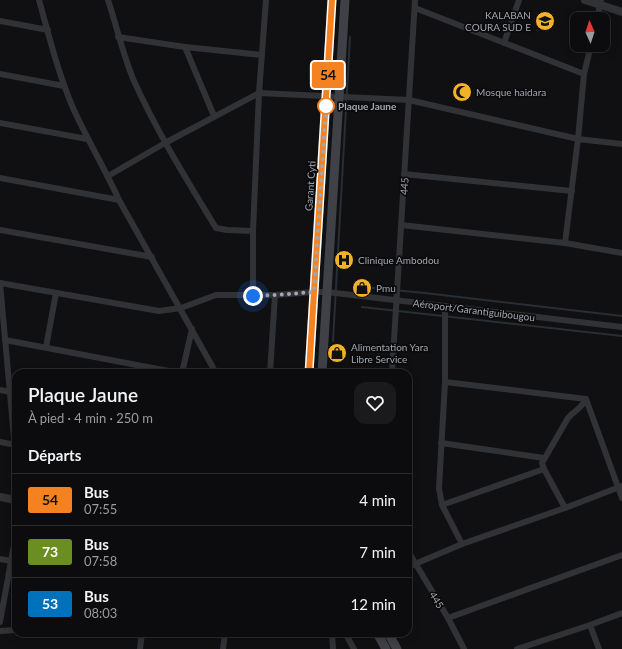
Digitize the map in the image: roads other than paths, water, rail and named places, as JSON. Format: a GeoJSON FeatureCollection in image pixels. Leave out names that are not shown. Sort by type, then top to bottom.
{"type":"FeatureCollection","features":[{"type":"Feature","properties":{"kind":"main road","name":"Garant Cyti"},"geometry":{"type":"LineString","coordinates":[[309,369],[332,0]]}},
{"type":"Feature","properties":{"kind":"main road"},"geometry":{"type":"LineString","coordinates":[[322,369],[345,0]]}},
{"type":"Feature","properties":{"kind":"main road"},"geometry":{"type":"LineString","coordinates":[[379,637],[386,649]]}},
{"type":"Feature","properties":{"kind":"main road"},"geometry":{"type":"LineString","coordinates":[[390,637],[397,649]]}},
{"type":"Feature","properties":{"kind":"street"},"geometry":{"type":"LineString","coordinates":[[39,0],[64,86],[87,139],[214,369]]}},
{"type":"Feature","properties":{"kind":"street"},"geometry":{"type":"LineString","coordinates":[[108,0],[118,37],[134,81],[165,143],[216,228],[253,231]]}},
{"type":"Feature","properties":{"kind":"street"},"geometry":{"type":"LineString","coordinates":[[253,296],[253,231],[259,93],[266,0]]}},
{"type":"Feature","properties":{"kind":"street","name":"445"},"geometry":{"type":"LineString","coordinates":[[392,369],[415,0]]}},
{"type":"Feature","properties":{"kind":"street"},"geometry":{"type":"LineString","coordinates":[[504,43],[519,0]]}},
{"type":"Feature","properties":{"kind":"street"},"geometry":{"type":"LineString","coordinates":[[586,0],[601,2],[622,12]]}},
{"type":"Feature","properties":{"kind":"street"},"geometry":{"type":"LineString","coordinates":[[599,12],[601,2]]}},
{"type":"Feature","properties":{"kind":"street"},"geometry":{"type":"LineString","coordinates":[[415,8],[584,74]]}},
{"type":"Feature","properties":{"kind":"street"},"geometry":{"type":"LineString","coordinates":[[0,21],[48,30]]}},
{"type":"Feature","properties":{"kind":"street"},"geometry":{"type":"LineString","coordinates":[[118,37],[185,47],[262,55]]}},
{"type":"Feature","properties":{"kind":"street"},"geometry":{"type":"LineString","coordinates":[[185,47],[214,116]]}},
{"type":"Feature","properties":{"kind":"street"},"geometry":{"type":"LineString","coordinates":[[565,244],[578,139],[584,74],[589,52]]}},
{"type":"Feature","properties":{"kind":"street"},"geometry":{"type":"LineString","coordinates":[[0,74],[64,86]]}},
{"type":"Feature","properties":{"kind":"street"},"geometry":{"type":"LineString","coordinates":[[108,176],[214,116],[259,93],[409,100],[578,139],[622,144]]}},
{"type":"Feature","properties":{"kind":"street"},"geometry":{"type":"LineString","coordinates":[[0,123],[87,139]]}},
{"type":"Feature","properties":{"kind":"street"},"geometry":{"type":"LineString","coordinates":[[404,174],[572,191]]}},
{"type":"Feature","properties":{"kind":"street"},"geometry":{"type":"LineString","coordinates":[[0,178],[120,200]]}},
{"type":"Feature","properties":{"kind":"street"},"geometry":{"type":"LineString","coordinates":[[401,225],[565,244],[622,254]]}},
{"type":"Feature","properties":{"kind":"street"},"geometry":{"type":"LineString","coordinates":[[0,230],[152,257]]}},
{"type":"Feature","properties":{"kind":"street"},"geometry":{"type":"LineString","coordinates":[[0,283],[5,340],[12,386]]}},
{"type":"Feature","properties":{"kind":"street","name":"Aéroport/Garantiguibougou"},"geometry":{"type":"LineString","coordinates":[[0,283],[159,311],[181,308],[216,295],[253,296],[327,292],[622,327]]}},
{"type":"Feature","properties":{"kind":"street"},"geometry":{"type":"LineString","coordinates":[[46,347],[56,293]]}},
{"type":"Feature","properties":{"kind":"street"},"geometry":{"type":"LineString","coordinates":[[270,369],[275,295]]}},
{"type":"Feature","properties":{"kind":"street"},"geometry":{"type":"LineString","coordinates":[[446,306],[445,382],[439,488],[442,505],[462,544]]}},
{"type":"Feature","properties":{"kind":"street"},"geometry":{"type":"LineString","coordinates":[[182,369],[192,329]]}},
{"type":"Feature","properties":{"kind":"street"},"geometry":{"type":"LineString","coordinates":[[5,340],[160,369]]}},
{"type":"Feature","properties":{"kind":"street"},"geometry":{"type":"LineString","coordinates":[[445,382],[586,399]]}},
{"type":"Feature","properties":{"kind":"street"},"geometry":{"type":"LineString","coordinates":[[0,390],[12,392]]}},
{"type":"Feature","properties":{"kind":"street"},"geometry":{"type":"LineString","coordinates":[[565,508],[544,469],[542,462],[568,418],[582,407],[586,399]]}},
{"type":"Feature","properties":{"kind":"street"},"geometry":{"type":"LineString","coordinates":[[586,399],[620,487],[622,498]]}},
{"type":"Feature","properties":{"kind":"street"},"geometry":{"type":"LineString","coordinates":[[0,442],[12,444]]}},
{"type":"Feature","properties":{"kind":"street"},"geometry":{"type":"LineString","coordinates":[[441,443],[544,458]]}},
{"type":"Feature","properties":{"kind":"street"},"geometry":{"type":"LineString","coordinates":[[442,505],[544,469]]}},
{"type":"Feature","properties":{"kind":"street"},"geometry":{"type":"LineString","coordinates":[[412,565],[462,544],[620,487]]}},
{"type":"Feature","properties":{"kind":"street"},"geometry":{"type":"LineString","coordinates":[[0,497],[12,499]]}},
{"type":"Feature","properties":{"kind":"street"},"geometry":{"type":"LineString","coordinates":[[448,618],[622,555]]}},
{"type":"Feature","properties":{"kind":"street"},"geometry":{"type":"LineString","coordinates":[[0,622],[12,556]]}},
{"type":"Feature","properties":{"kind":"street","name":"445"},"geometry":{"type":"LineString","coordinates":[[412,558],[448,618],[464,649]]}},
{"type":"Feature","properties":{"kind":"street"},"geometry":{"type":"LineString","coordinates":[[0,559],[11,561]]}},
{"type":"Feature","properties":{"kind":"street"},"geometry":{"type":"LineString","coordinates":[[517,649],[532,647],[622,613]]}},
{"type":"Feature","properties":{"kind":"street"},"geometry":{"type":"LineString","coordinates":[[590,625],[599,649]]}},
{"type":"Feature","properties":{"kind":"street"},"geometry":{"type":"LineString","coordinates":[[0,630],[12,630]]}},
{"type":"Feature","properties":{"kind":"street"},"geometry":{"type":"LineString","coordinates":[[140,649],[142,637]]}},
{"type":"Feature","properties":{"kind":"street"},"geometry":{"type":"LineString","coordinates":[[223,649],[225,637]]}},
{"type":"Feature","properties":{"kind":"street"},"geometry":{"type":"LineString","coordinates":[[332,637],[333,649]]}},
{"type":"Feature","properties":{"kind":"street"},"geometry":{"type":"LineString","coordinates":[[347,637],[354,649]]}},
{"type":"Feature","properties":{"kind":"waterway"},"geometry":{"type":"LineString","coordinates":[[333,341],[350,37]]}},
{"type":"Feature","properties":{"kind":"waterway"},"geometry":{"type":"LineString","coordinates":[[362,287],[622,316]]}},
{"type":"Feature","properties":{"kind":"waterway"},"geometry":{"type":"LineString","coordinates":[[362,307],[622,336]]}},
{"type":"Feature","properties":{"kind":"place","name":"KALABAN COURA SUD E"},"geometry":{"type":"Point","coordinates":[545,21]}},
{"type":"Feature","properties":{"kind":"place","name":"Mosque haidara"},"geometry":{"type":"Point","coordinates":[462,92]}},
{"type":"Feature","properties":{"kind":"place","name":"Plaque Jaune"},"geometry":{"type":"Point","coordinates":[326,106]}},
{"type":"Feature","properties":{"kind":"place","name":"Clinique Ambodou"},"geometry":{"type":"Point","coordinates":[344,260]}},
{"type":"Feature","properties":{"kind":"place","name":"Pmu"},"geometry":{"type":"Point","coordinates":[362,288]}},
{"type":"Feature","properties":{"kind":"place","name":"Alimentation Yara Libre Service"},"geometry":{"type":"Point","coordinates":[337,353]}}]}
